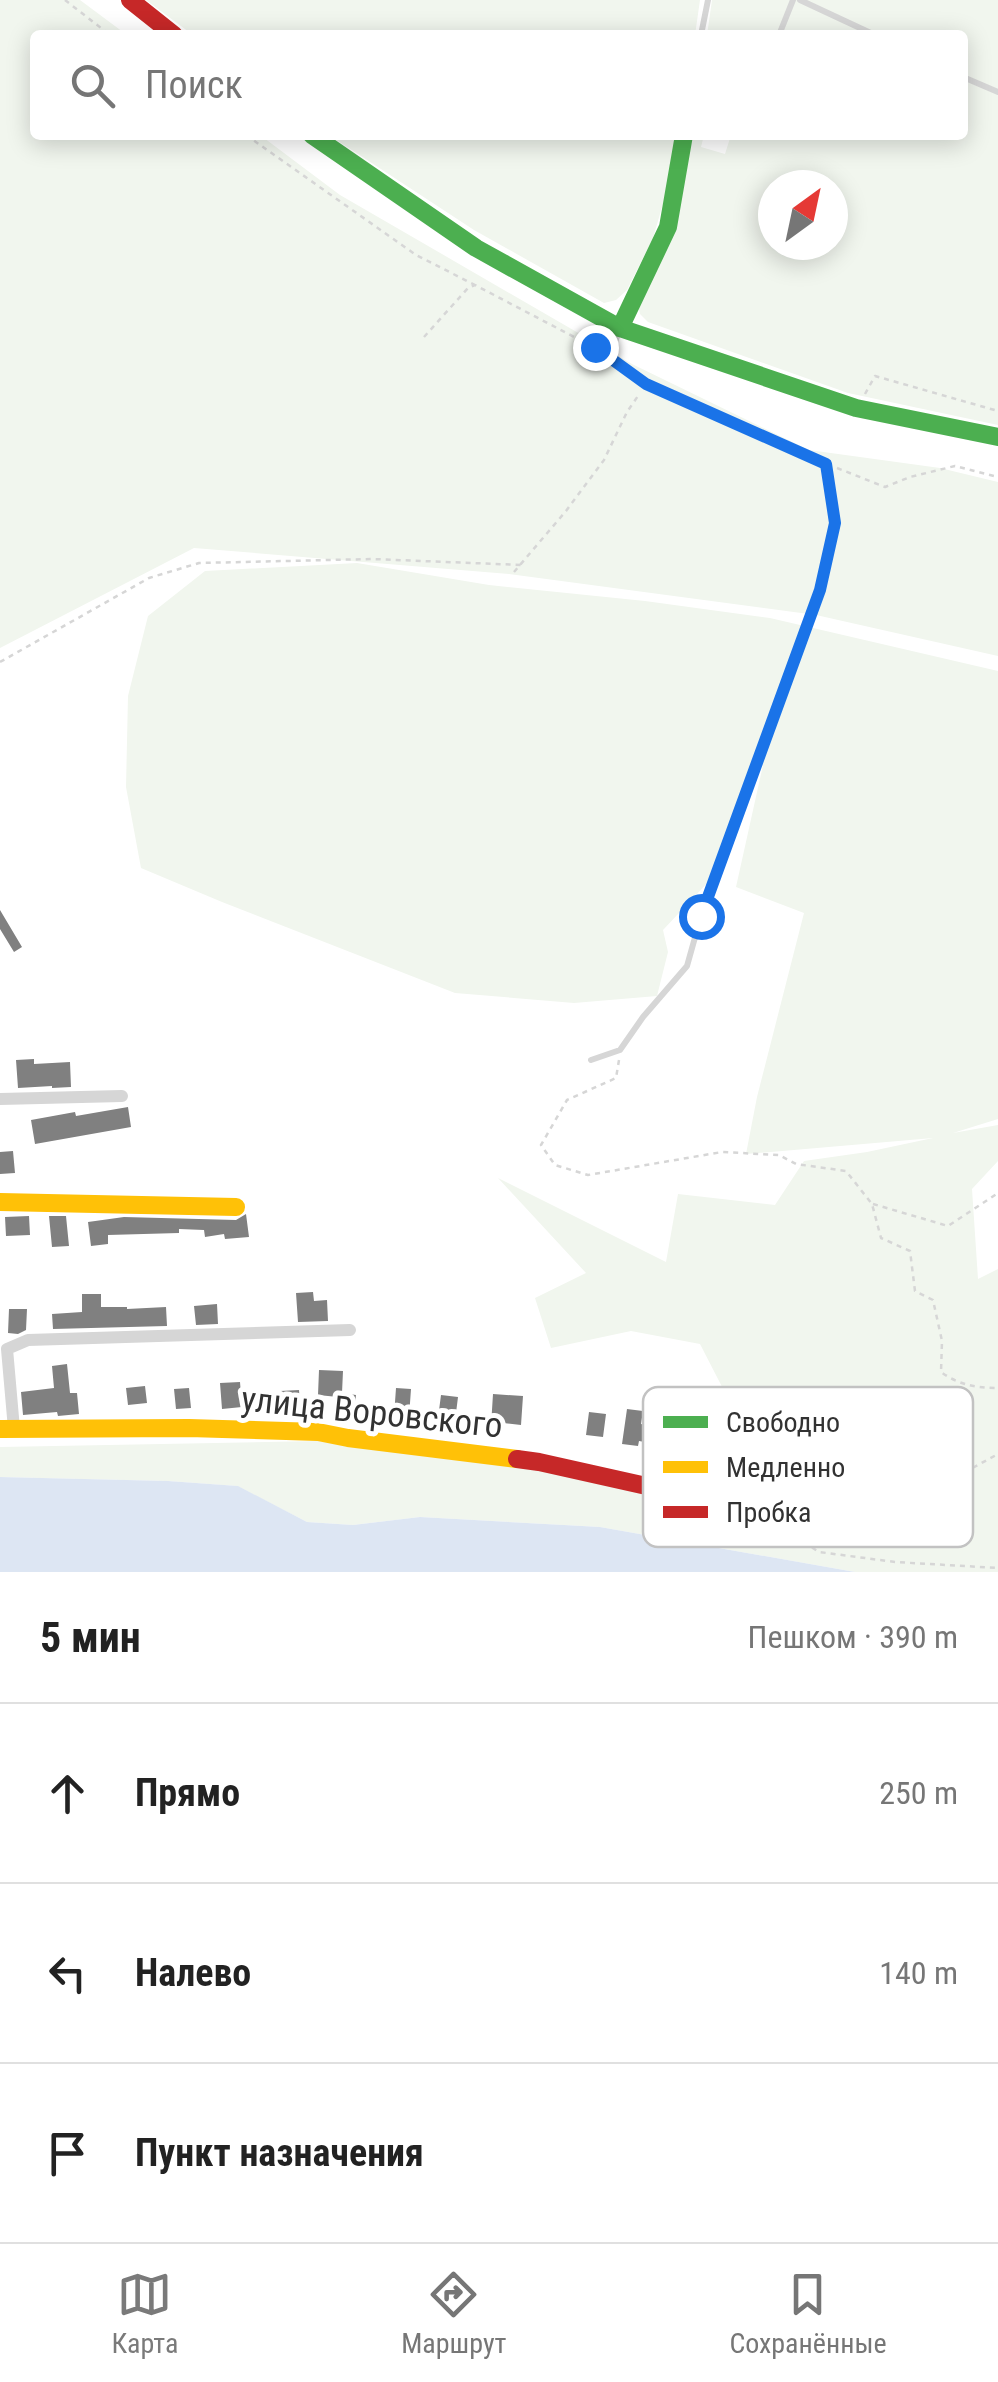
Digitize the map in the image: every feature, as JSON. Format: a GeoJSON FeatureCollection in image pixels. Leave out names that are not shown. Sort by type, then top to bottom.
{"type":"FeatureCollection","features":[{"type":"Feature","properties":{"kind":"street"},"geometry":{"type":"LineString","coordinates":[[130,0],[168,30]]}},
{"type":"Feature","properties":{"kind":"street"},"geometry":{"type":"LineString","coordinates":[[319,140],[476,248],[620,328],[856,408],[998,438]]}},
{"type":"Feature","properties":{"kind":"street"},"geometry":{"type":"LineString","coordinates":[[620,328],[668,227],[683,140]]}},
{"type":"Feature","properties":{"kind":"street"},"geometry":{"type":"LineString","coordinates":[[0,1099],[122,1096]]}},
{"type":"Feature","properties":{"kind":"street"},"geometry":{"type":"LineString","coordinates":[[0,1202],[236,1207]]}},
{"type":"Feature","properties":{"kind":"street","name":"улица Воровского"},"geometry":{"type":"LineString","coordinates":[[350,1330],[28,1340],[7,1349],[7,1429],[318,1432],[540,1462],[643,1485]]}},
{"type":"Feature","properties":{"kind":"lane"},"geometry":{"type":"LineString","coordinates":[[703,30],[708,0]]}},
{"type":"Feature","properties":{"kind":"lane"},"geometry":{"type":"LineString","coordinates":[[782,30],[797,0],[864,30]]}},
{"type":"Feature","properties":{"kind":"lane"},"geometry":{"type":"LineString","coordinates":[[968,79],[998,92]]}},
{"type":"Feature","properties":{"kind":"lane"},"geometry":{"type":"LineString","coordinates":[[591,1060],[620,1050],[688,966],[701,916],[820,590],[835,523],[826,464],[646,384],[608,356],[620,328]]}},
{"type":"Feature","properties":{"kind":"path"},"geometry":{"type":"LineString","coordinates":[[65,0],[104,30]]}},
{"type":"Feature","properties":{"kind":"path"},"geometry":{"type":"LineString","coordinates":[[253,140],[416,255],[608,356]]}},
{"type":"Feature","properties":{"kind":"path"},"geometry":{"type":"LineString","coordinates":[[424,337],[475,285]]}},
{"type":"Feature","properties":{"kind":"path"},"geometry":{"type":"LineString","coordinates":[[856,408],[875,376],[998,411]]}},
{"type":"Feature","properties":{"kind":"path"},"geometry":{"type":"LineString","coordinates":[[514,572],[604,460],[627,412],[646,384]]}},
{"type":"Feature","properties":{"kind":"path"},"geometry":{"type":"LineString","coordinates":[[826,464],[885,486],[955,466],[998,477]]}},
{"type":"Feature","properties":{"kind":"path"},"geometry":{"type":"LineString","coordinates":[[0,662],[149,578],[199,564],[372,559],[522,565]]}},
{"type":"Feature","properties":{"kind":"path"},"geometry":{"type":"LineString","coordinates":[[620,1050],[616,1078],[567,1100],[541,1145],[554,1165],[588,1175],[722,1152],[778,1155],[796,1164],[846,1172],[872,1204],[882,1238],[910,1251],[915,1291],[932,1300],[942,1341],[941,1372],[956,1383],[998,1388]]}},
{"type":"Feature","properties":{"kind":"path"},"geometry":{"type":"LineString","coordinates":[[872,1204],[948,1226],[998,1194]]}},
{"type":"Feature","properties":{"kind":"path"},"geometry":{"type":"LineString","coordinates":[[973,1468],[998,1454]]}},
{"type":"Feature","properties":{"kind":"path"},"geometry":{"type":"LineString","coordinates":[[811,1547],[819,1552],[895,1562],[998,1568]]}},
{"type":"Feature","properties":{"kind":"shaded area"},"geometry":{"type":"Polygon","coordinates":[[[0,0],[80,0],[120,30],[30,30],[30,140],[267,140],[340,195],[632,364],[809,450],[940,468],[998,482],[998,656],[816,615],[509,574],[194,548],[0,648],[0,0]]]}},
{"type":"Feature","properties":{"kind":"shaded area"},"geometry":{"type":"Polygon","coordinates":[[[146,0],[700,0],[696,30],[186,30],[146,0]]]}},
{"type":"Feature","properties":{"kind":"shaded area"},"geometry":{"type":"Polygon","coordinates":[[[712,0],[998,0],[998,425],[848,393],[648,322],[640,314],[638,304],[688,140],[703,140],[701,147],[725,154],[729,140],[968,140],[968,30],[708,30],[712,0]]]}},
{"type":"Feature","properties":{"kind":"shaded area"},"geometry":{"type":"Polygon","coordinates":[[[337,140],[676,140],[653,238],[627,290],[616,300],[604,303],[474,230],[337,140]]]}},
{"type":"Feature","properties":{"kind":"shaded area"},"geometry":{"type":"Polygon","coordinates":[[[357,563],[489,585],[770,618],[998,671],[998,1119],[953,1133],[998,1125],[998,1161],[972,1189],[978,1279],[998,1269],[998,1572],[855,1572],[713,1547],[973,1547],[973,1387],[722,1387],[700,1344],[631,1331],[551,1348],[535,1298],[586,1273],[498,1178],[666,1262],[678,1194],[775,1205],[804,1161],[933,1138],[746,1154],[804,913],[736,887],[763,765],[748,785],[711,879],[663,930],[668,952],[657,996],[574,1003],[455,993],[141,868],[126,787],[128,696],[148,616],[205,571],[357,563]]]}},
{"type":"Feature","properties":{"kind":"shaded area"},"geometry":{"type":"Polygon","coordinates":[[[318,1441],[537,1467],[643,1488],[643,1535],[600,1527],[420,1517],[353,1525],[307,1522],[237,1486],[0,1477],[0,1447],[318,1441]]]}},
{"type":"Feature","properties":{"kind":"shaded area"},"geometry":{"type":"Polygon","coordinates":[[[0,1477],[238,1486],[307,1522],[353,1525],[420,1517],[600,1527],[643,1535],[643,1547],[713,1547],[855,1572],[0,1572],[0,1477]]]}},
{"type":"Feature","properties":{"kind":"building"},"geometry":{"type":"Polygon","coordinates":[[[0,910],[22,947],[14,952],[0,929],[0,910]]]}},
{"type":"Feature","properties":{"kind":"building"},"geometry":{"type":"Polygon","coordinates":[[[34,1059],[34,1064],[70,1062],[71,1087],[18,1088],[16,1060],[34,1059]]]}},
{"type":"Feature","properties":{"kind":"building"},"geometry":{"type":"Polygon","coordinates":[[[128,1107],[131,1127],[35,1144],[31,1120],[128,1107]]]}},
{"type":"Feature","properties":{"kind":"building"},"geometry":{"type":"Polygon","coordinates":[[[13,1151],[15,1173],[0,1174],[0,1152],[13,1151]]]}},
{"type":"Feature","properties":{"kind":"building"},"geometry":{"type":"Polygon","coordinates":[[[246,1214],[249,1237],[205,1237],[204,1230],[179,1229],[179,1233],[108,1235],[108,1244],[91,1246],[88,1222],[124,1217],[236,1220],[246,1214]]]}},
{"type":"Feature","properties":{"kind":"building"},"geometry":{"type":"Polygon","coordinates":[[[29,1216],[30,1235],[6,1236],[5,1217],[29,1216]]]}},
{"type":"Feature","properties":{"kind":"building"},"geometry":{"type":"Polygon","coordinates":[[[49,1216],[66,1216],[69,1246],[52,1247],[49,1216]]]}},
{"type":"Feature","properties":{"kind":"building"},"geometry":{"type":"Polygon","coordinates":[[[313,1292],[314,1301],[327,1300],[328,1321],[298,1322],[296,1293],[313,1292]]]}},
{"type":"Feature","properties":{"kind":"building"},"geometry":{"type":"Polygon","coordinates":[[[82,1294],[101,1294],[101,1307],[166,1307],[167,1326],[53,1329],[52,1314],[82,1312],[82,1294]]]}},
{"type":"Feature","properties":{"kind":"building"},"geometry":{"type":"Polygon","coordinates":[[[217,1304],[218,1324],[196,1325],[194,1306],[217,1304]]]}},
{"type":"Feature","properties":{"kind":"building"},"geometry":{"type":"Polygon","coordinates":[[[9,1309],[27,1309],[26,1330],[8,1333],[9,1309]]]}},
{"type":"Feature","properties":{"kind":"building"},"geometry":{"type":"Polygon","coordinates":[[[67,1364],[70,1393],[77,1393],[79,1414],[23,1415],[21,1392],[54,1388],[52,1366],[67,1364]]]}},
{"type":"Feature","properties":{"kind":"building"},"geometry":{"type":"Polygon","coordinates":[[[319,1370],[343,1371],[342,1393],[356,1395],[354,1412],[336,1410],[338,1397],[318,1395],[319,1370]]]}},
{"type":"Feature","properties":{"kind":"building"},"geometry":{"type":"Polygon","coordinates":[[[240,1382],[242,1407],[222,1409],[220,1383],[240,1382]]]}},
{"type":"Feature","properties":{"kind":"building"},"geometry":{"type":"Polygon","coordinates":[[[145,1386],[147,1403],[128,1405],[126,1388],[145,1386]]]}},
{"type":"Feature","properties":{"kind":"building"},"geometry":{"type":"Polygon","coordinates":[[[189,1388],[191,1408],[176,1409],[174,1389],[189,1388]]]}},
{"type":"Feature","properties":{"kind":"building"},"geometry":{"type":"Polygon","coordinates":[[[396,1388],[411,1389],[409,1417],[394,1416],[396,1388]]]}},
{"type":"Feature","properties":{"kind":"building"},"geometry":{"type":"Polygon","coordinates":[[[299,1390],[300,1404],[281,1406],[280,1391],[299,1390]]]}},
{"type":"Feature","properties":{"kind":"building"},"geometry":{"type":"Polygon","coordinates":[[[493,1394],[523,1396],[521,1425],[491,1426],[493,1394]]]}},
{"type":"Feature","properties":{"kind":"building"},"geometry":{"type":"Polygon","coordinates":[[[441,1395],[458,1397],[455,1421],[438,1418],[441,1395]]]}},
{"type":"Feature","properties":{"kind":"building"},"geometry":{"type":"Polygon","coordinates":[[[627,1409],[643,1411],[643,1442],[639,1441],[638,1446],[622,1444],[627,1409]]]}},
{"type":"Feature","properties":{"kind":"building"},"geometry":{"type":"Polygon","coordinates":[[[589,1412],[606,1414],[603,1437],[586,1435],[589,1412]]]}},
{"type":"Feature","properties":{"kind":"traffic: fast"},"geometry":{"type":"LineString","coordinates":[[319,140],[476,248],[620,328],[856,408],[998,437]]}},
{"type":"Feature","properties":{"kind":"traffic: fast"},"geometry":{"type":"LineString","coordinates":[[620,328],[668,227],[683,140]]}},
{"type":"Feature","properties":{"kind":"traffic: slow"},"geometry":{"type":"LineString","coordinates":[[0,1202],[236,1207]]}},
{"type":"Feature","properties":{"kind":"traffic: slow"},"geometry":{"type":"LineString","coordinates":[[0,1429],[318,1432],[517,1459]]}},
{"type":"Feature","properties":{"kind":"traffic: jam"},"geometry":{"type":"LineString","coordinates":[[130,0],[168,30]]}},
{"type":"Feature","properties":{"kind":"traffic: jam"},"geometry":{"type":"LineString","coordinates":[[517,1459],[643,1485]]}},
{"type":"Feature","properties":{"kind":"route"},"geometry":{"type":"LineString","coordinates":[[595,347],[646,384],[826,464],[835,523],[820,590],[701,916]]}}]}
